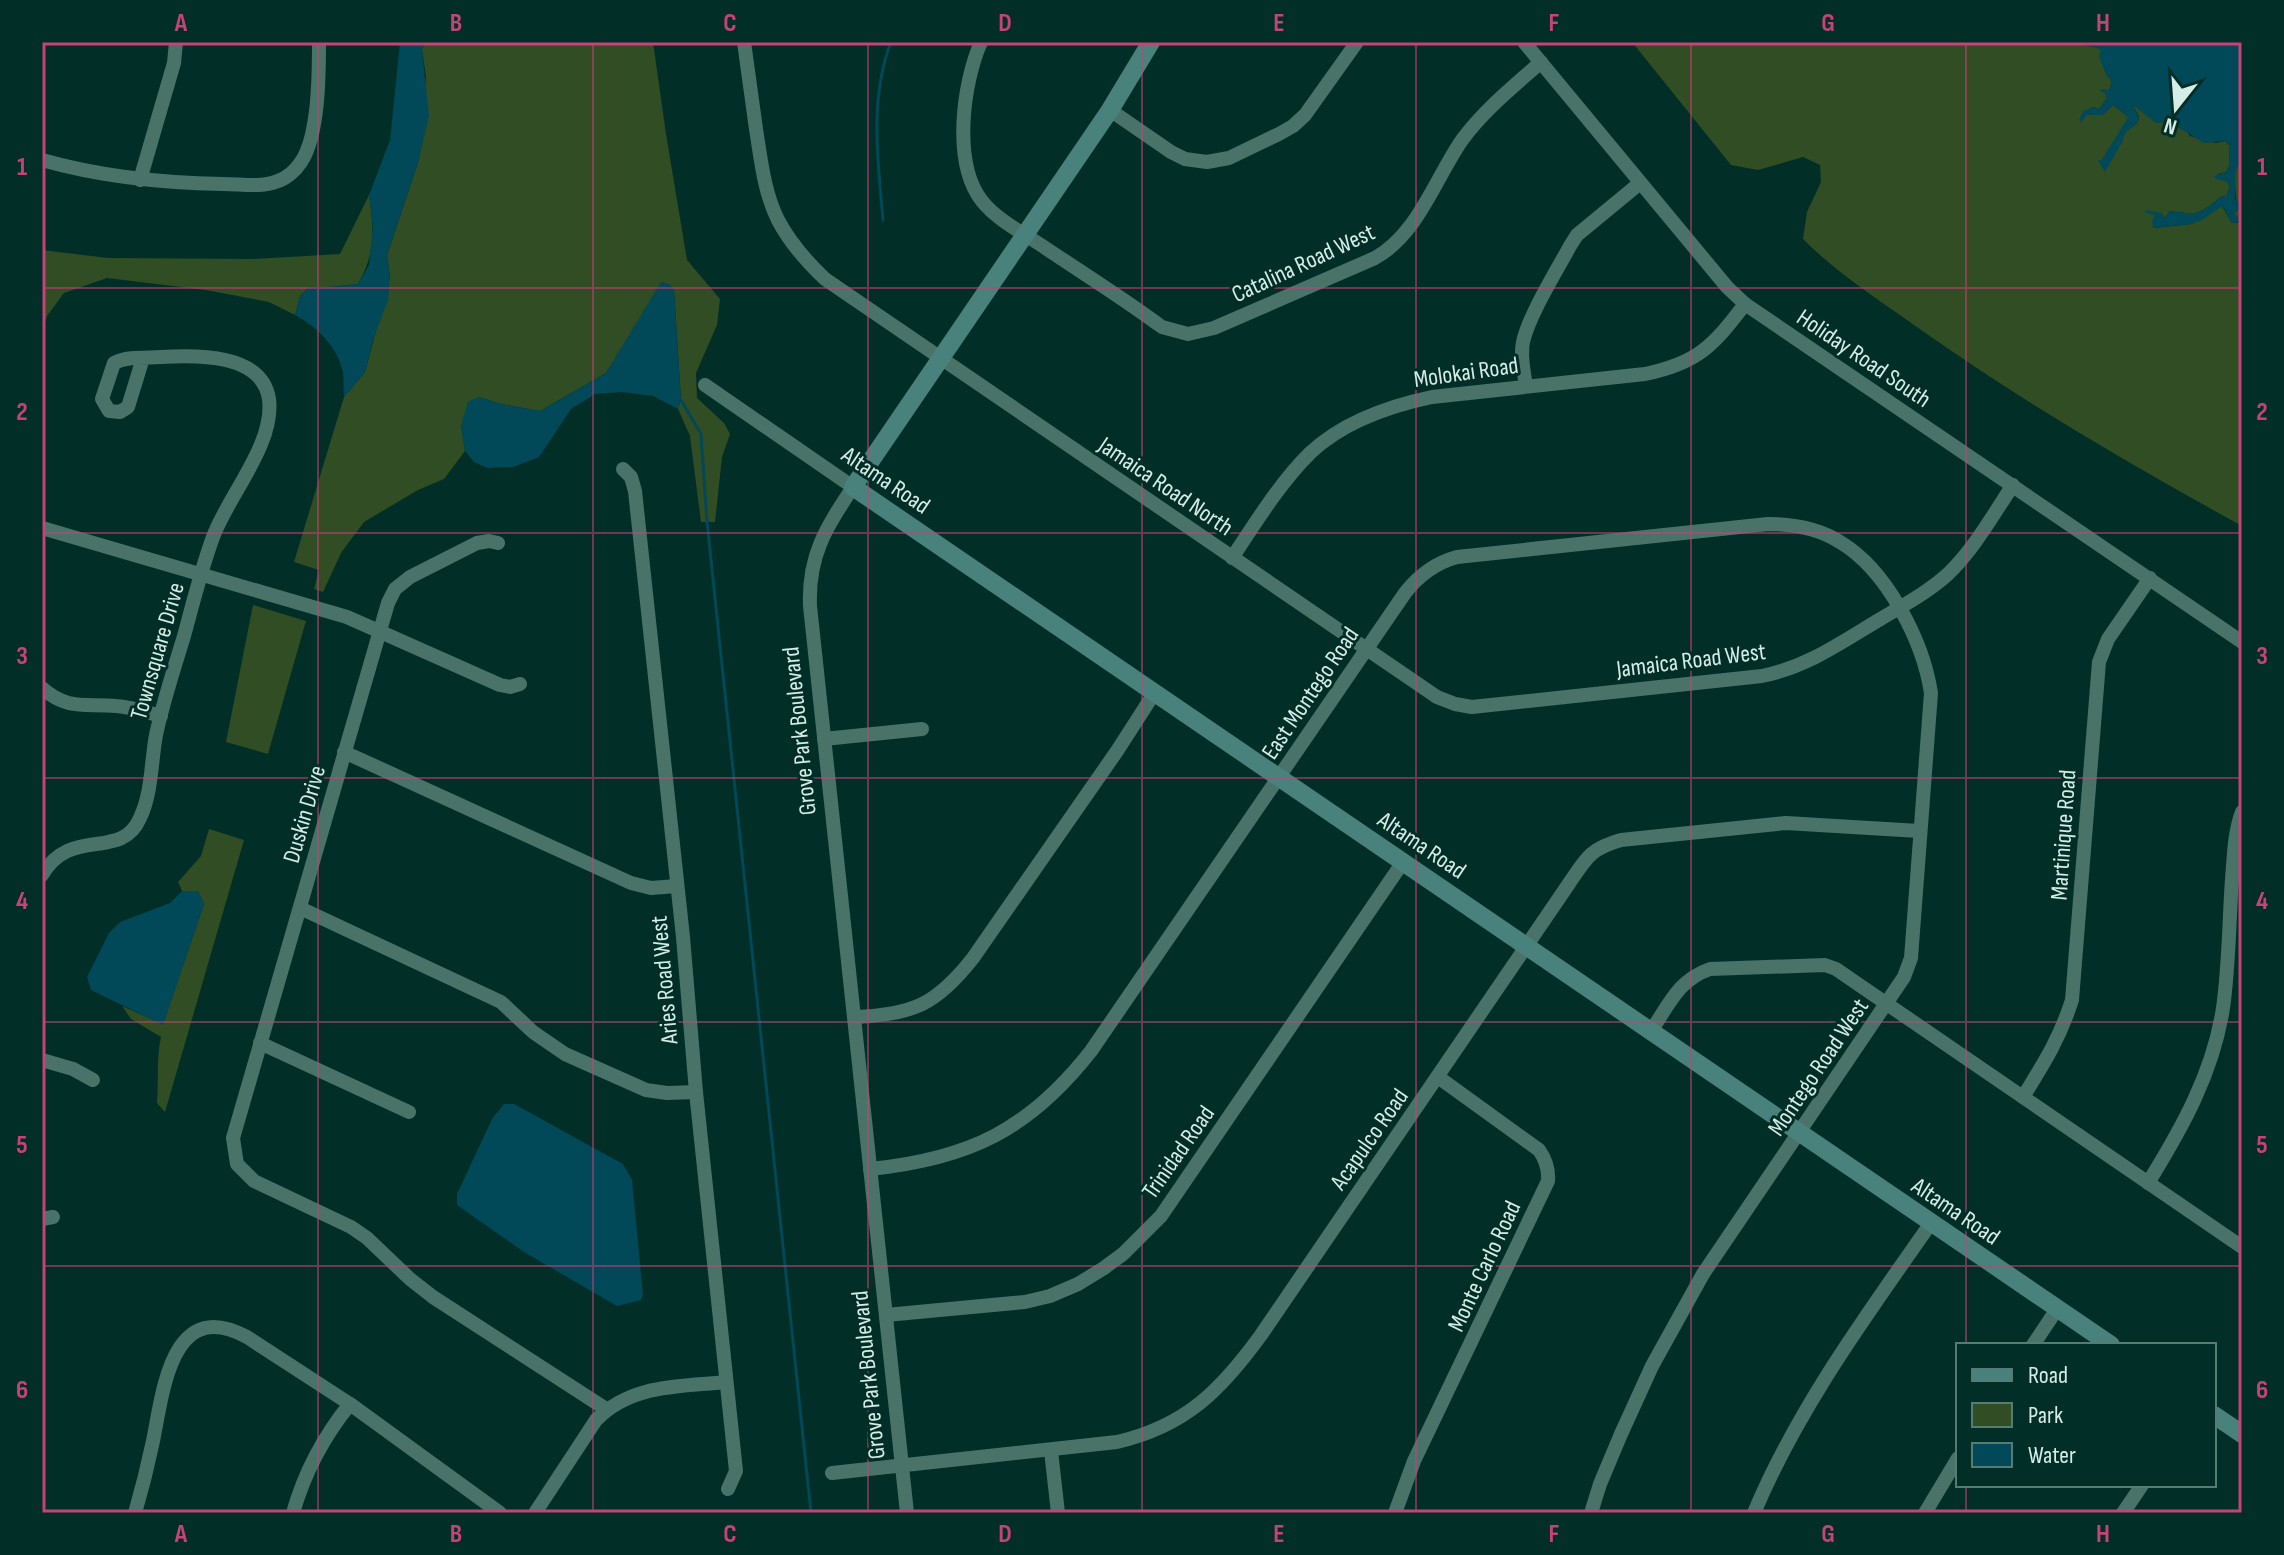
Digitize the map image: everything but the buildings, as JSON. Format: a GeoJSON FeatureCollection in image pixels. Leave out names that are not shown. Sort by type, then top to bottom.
{"type":"FeatureCollection","features":[{"type":"Feature","properties":{"kind":"street"},"geometry":{"type":"LineString","coordinates":[[140,180],[174,63],[176,42]]}},
{"type":"Feature","properties":{"kind":"street"},"geometry":{"type":"LineString","coordinates":[[42,160],[95,174],[140,180],[259,185],[277,182],[290,174],[306,154],[315,114],[319,42]]}},
{"type":"Feature","properties":{"kind":"street","name":"Jamaica Road North"},"geometry":{"type":"LineString","coordinates":[[744,42],[768,194],[777,219],[805,260],[825,279],[940,359],[1366,648]]}},
{"type":"Feature","properties":{"kind":"street","name":"Catalina Road West"},"geometry":{"type":"LineString","coordinates":[[981,42],[966,87],[964,112],[968,170],[982,201],[996,214],[1162,327],[1188,334],[1202,332],[1329,279],[1391,248],[1409,227],[1478,119],[1541,62]]}},
{"type":"Feature","properties":{"kind":"street","name":"Grove Park Boulevard"},"geometry":{"type":"LineString","coordinates":[[907,1513],[809,585],[822,537],[853,487],[1110,110],[1151,42]]}},
{"type":"Feature","properties":{"kind":"street"},"geometry":{"type":"LineString","coordinates":[[1110,110],[1185,159],[1207,162],[1229,158],[1279,134],[1305,115],[1357,42]]}},
{"type":"Feature","properties":{"kind":"street","name":"Holiday Road South"},"geometry":{"type":"LineString","coordinates":[[1524,42],[1727,287],[1745,304],[2242,642]]}},
{"type":"Feature","properties":{"kind":"street"},"geometry":{"type":"LineString","coordinates":[[1526,386],[1521,357],[1523,341],[1570,246],[1577,235],[1640,183]]}},
{"type":"Feature","properties":{"kind":"street","name":"Molokai Road"},"geometry":{"type":"LineString","coordinates":[[1232,558],[1278,489],[1312,451],[1376,413],[1417,400],[1669,369],[1707,349],[1745,304]]}},
{"type":"Feature","properties":{"kind":"street","name":"Townsquare Drive"},"geometry":{"type":"LineString","coordinates":[[42,875],[58,855],[69,849],[115,841],[134,829],[140,818],[148,792],[161,716],[201,574],[218,523],[261,444],[269,413],[266,387],[260,377],[250,371],[224,360],[195,355],[143,358]]}},
{"type":"Feature","properties":{"kind":"street","name":"Altama Road"},"geometry":{"type":"LineString","coordinates":[[705,385],[2108,1343]]}},
{"type":"Feature","properties":{"kind":"street","name":"Aries Road West"},"geometry":{"type":"LineString","coordinates":[[623,469],[631,477],[635,491],[677,886],[736,1471],[728,1489]]}},
{"type":"Feature","properties":{"kind":"street","name":"Jamaica Road West"},"geometry":{"type":"LineString","coordinates":[[1366,648],[1437,697],[1472,707],[1786,671],[1809,662],[1924,593],[1948,574],[1965,555],[2013,485]]}},
{"type":"Feature","properties":{"kind":"street","name":"East Montego Road"},"geometry":{"type":"LineString","coordinates":[[870,1169],[912,1165],[949,1155],[990,1138],[1050,1098],[1091,1051],[1366,648],[1409,587],[1424,572],[1449,560],[1768,524],[1803,527],[1838,540],[1864,561],[1899,608]]}},
{"type":"Feature","properties":{"kind":"street"},"geometry":{"type":"LineString","coordinates":[[42,528],[347,617],[500,685],[510,687],[520,684]]}},
{"type":"Feature","properties":{"kind":"street","name":"Duskin Drive"},"geometry":{"type":"LineString","coordinates":[[498,543],[477,543],[410,577],[395,589],[388,603],[233,1138],[237,1164],[254,1181],[351,1227],[433,1297],[606,1409]]}},
{"type":"Feature","properties":{"kind":"street","name":"Martinique Road"},"geometry":{"type":"LineString","coordinates":[[2023,1097],[2054,1048],[2072,1000],[2099,662],[2108,639],[2150,578]]}},
{"type":"Feature","properties":{"kind":"street","name":"Montego Road West"},"geometry":{"type":"LineString","coordinates":[[1591,1513],[1600,1484],[1652,1366],[1703,1274],[1887,1004],[1904,977],[1911,958],[1931,693],[1922,655],[1899,608]]}},
{"type":"Feature","properties":{"kind":"street"},"geometry":{"type":"LineString","coordinates":[[42,688],[54,698],[72,705],[121,706],[161,716]]}},
{"type":"Feature","properties":{"kind":"street"},"geometry":{"type":"LineString","coordinates":[[855,1017],[908,1010],[925,1003],[954,982],[1155,692]]}},
{"type":"Feature","properties":{"kind":"street"},"geometry":{"type":"LineString","coordinates":[[824,739],[922,729]]}},
{"type":"Feature","properties":{"kind":"street"},"geometry":{"type":"LineString","coordinates":[[344,752],[631,883],[651,888],[677,886]]}},
{"type":"Feature","properties":{"kind":"street"},"geometry":{"type":"LineString","coordinates":[[2148,1183],[2194,1104],[2217,1037],[2223,1008],[2234,851],[2242,812]]}},
{"type":"Feature","properties":{"kind":"street","name":"Acapulco Road"},"geometry":{"type":"LineString","coordinates":[[832,1473],[1117,1442],[1140,1437],[1171,1424],[1215,1391],[1235,1371],[1261,1335],[1589,856],[1602,846],[1621,840],[1786,823],[1919,831]]}},
{"type":"Feature","properties":{"kind":"street","name":"Trinidad Road"},"geometry":{"type":"LineString","coordinates":[[886,1315],[1025,1302],[1050,1296],[1078,1284],[1123,1254],[1161,1216],[1403,862]]}},
{"type":"Feature","properties":{"kind":"street"},"geometry":{"type":"LineString","coordinates":[[300,908],[501,1002],[541,1038],[565,1054],[646,1090],[696,1092]]}},
{"type":"Feature","properties":{"kind":"street"},"geometry":{"type":"LineString","coordinates":[[1651,1031],[1684,982],[1710,969],[1825,965],[1836,969],[2242,1247]]}},
{"type":"Feature","properties":{"kind":"street"},"geometry":{"type":"LineString","coordinates":[[260,1043],[409,1112]]}},
{"type":"Feature","properties":{"kind":"street"},"geometry":{"type":"LineString","coordinates":[[42,1060],[73,1069],[93,1080]]}},
{"type":"Feature","properties":{"kind":"street","name":"Monte Carlo Road"},"geometry":{"type":"LineString","coordinates":[[1395,1513],[1414,1461],[1548,1181],[1549,1173],[1539,1150],[1438,1077]]}},
{"type":"Feature","properties":{"kind":"street"},"geometry":{"type":"LineString","coordinates":[[1754,1513],[1805,1411],[1931,1223]]}},
{"type":"Feature","properties":{"kind":"street"},"geometry":{"type":"LineString","coordinates":[[2034,1343],[2057,1309]]}},
{"type":"Feature","properties":{"kind":"street"},"geometry":{"type":"LineString","coordinates":[[135,1513],[174,1353],[188,1337],[210,1328],[238,1332],[350,1404],[500,1513]]}},
{"type":"Feature","properties":{"kind":"street"},"geometry":{"type":"LineString","coordinates":[[535,1513],[606,1409],[642,1392],[726,1382]]}},
{"type":"Feature","properties":{"kind":"street"},"geometry":{"type":"LineString","coordinates":[[293,1513],[311,1465],[350,1404]]}},
{"type":"Feature","properties":{"kind":"street"},"geometry":{"type":"LineString","coordinates":[[2216,1416],[2242,1434]]}},
{"type":"Feature","properties":{"kind":"street"},"geometry":{"type":"LineString","coordinates":[[1051,1451],[1058,1513]]}},
{"type":"Feature","properties":{"kind":"street"},"geometry":{"type":"LineString","coordinates":[[1925,1513],[1956,1461]]}},
{"type":"Feature","properties":{"kind":"street"},"geometry":{"type":"LineString","coordinates":[[2123,1513],[2141,1487]]}},
{"type":"Feature","properties":{"kind":"green space"},"geometry":{"type":"Polygon","coordinates":[[[425,42],[653,42],[687,260],[720,299],[717,325],[696,373],[697,398],[724,423],[730,434],[722,457],[715,522],[701,522],[690,436],[678,409],[681,400],[674,290],[662,282],[606,373],[540,411],[479,397],[461,425],[465,451],[444,479],[418,490],[364,522],[341,553],[323,592],[314,589],[319,570],[294,562],[344,397],[365,372],[390,278],[387,255],[419,159],[426,77],[422,50],[425,42]]]}},
{"type":"Feature","properties":{"kind":"green space"},"geometry":{"type":"Polygon","coordinates":[[[1632,42],[2068,42],[2099,48],[2112,82],[2105,93],[2107,98],[2099,109],[2093,107],[2082,115],[2081,122],[2087,114],[2102,115],[2113,105],[2129,117],[2100,163],[2114,154],[2124,133],[2138,122],[2133,105],[2156,123],[2168,121],[2190,136],[2216,143],[2225,141],[2229,145],[2229,166],[2226,172],[2218,174],[2218,179],[2227,181],[2230,187],[2226,197],[2222,196],[2198,212],[2170,211],[2165,218],[2155,215],[2154,228],[2191,224],[2222,206],[2232,223],[2242,222],[2242,526],[2041,409],[1962,359],[1846,277],[1803,239],[1807,212],[1821,182],[1820,165],[1803,157],[1758,170],[1731,165],[1632,42]]]}},
{"type":"Feature","properties":{"kind":"green space"},"geometry":{"type":"Polygon","coordinates":[[[2242,161],[2242,216],[2237,217],[2234,214],[2239,208],[2235,171],[2242,161]]]}},
{"type":"Feature","properties":{"kind":"green space"},"geometry":{"type":"Polygon","coordinates":[[[369,195],[371,251],[358,284],[309,287],[300,296],[295,315],[269,302],[206,290],[107,278],[64,293],[47,316],[42,333],[42,250],[108,258],[252,259],[340,254],[369,195]]]}},
{"type":"Feature","properties":{"kind":"green space"},"geometry":{"type":"Polygon","coordinates":[[[253,605],[306,621],[268,754],[226,742],[253,605]]]}},
{"type":"Feature","properties":{"kind":"green space"},"geometry":{"type":"Polygon","coordinates":[[[209,829],[244,840],[165,1112],[157,1103],[161,1037],[131,1019],[122,1006],[163,1024],[204,904],[198,891],[182,891],[178,882],[201,856],[209,829]]]}},
{"type":"Feature","properties":{"kind":"water"},"geometry":{"type":"Polygon","coordinates":[[[400,42],[425,42],[422,50],[429,116],[419,159],[387,255],[390,278],[388,300],[365,372],[344,397],[343,372],[336,354],[318,331],[295,315],[300,296],[309,287],[358,284],[369,265],[373,227],[369,195],[390,140],[400,42]]]}},
{"type":"Feature","properties":{"kind":"water"},"geometry":{"type":"Polygon","coordinates":[[[2068,42],[2242,42],[2242,161],[2235,174],[2235,198],[2239,208],[2234,214],[2242,216],[2242,222],[2232,223],[2222,206],[2191,224],[2153,228],[2155,215],[2145,210],[2162,213],[2165,218],[2170,211],[2198,212],[2222,196],[2226,197],[2230,187],[2227,181],[2214,176],[2226,172],[2229,166],[2229,144],[2225,141],[2204,143],[2168,121],[2156,123],[2133,105],[2138,122],[2125,133],[2105,172],[2098,160],[2102,160],[2128,117],[2113,105],[2102,115],[2087,115],[2081,122],[2079,120],[2083,111],[2093,107],[2099,109],[2107,98],[2100,91],[2109,90],[2112,82],[2106,75],[2098,48],[2068,42]]]}},
{"type":"Feature","properties":{"kind":"water"},"geometry":{"type":"Polygon","coordinates":[[[661,282],[674,289],[681,400],[678,409],[653,396],[622,392],[595,394],[571,409],[539,457],[513,467],[487,468],[474,462],[465,451],[461,425],[468,402],[479,397],[540,411],[606,373],[661,282]]]}},
{"type":"Feature","properties":{"kind":"water"},"geometry":{"type":"Polygon","coordinates":[[[182,891],[198,891],[204,904],[163,1025],[91,990],[87,977],[109,933],[120,922],[170,903],[182,891]]]}},
{"type":"Feature","properties":{"kind":"water"},"geometry":{"type":"Polygon","coordinates":[[[504,1104],[514,1104],[623,1164],[632,1180],[641,1300],[617,1306],[524,1252],[457,1205],[457,1194],[492,1119],[504,1104]]]}},
{"type":"Feature","properties":{"kind":"waterway"},"geometry":{"type":"LineString","coordinates":[[883,220],[877,108],[891,42]]}},
{"type":"Feature","properties":{"kind":"waterway"},"geometry":{"type":"LineString","coordinates":[[681,400],[701,434],[707,522],[811,1513]]}}]}
